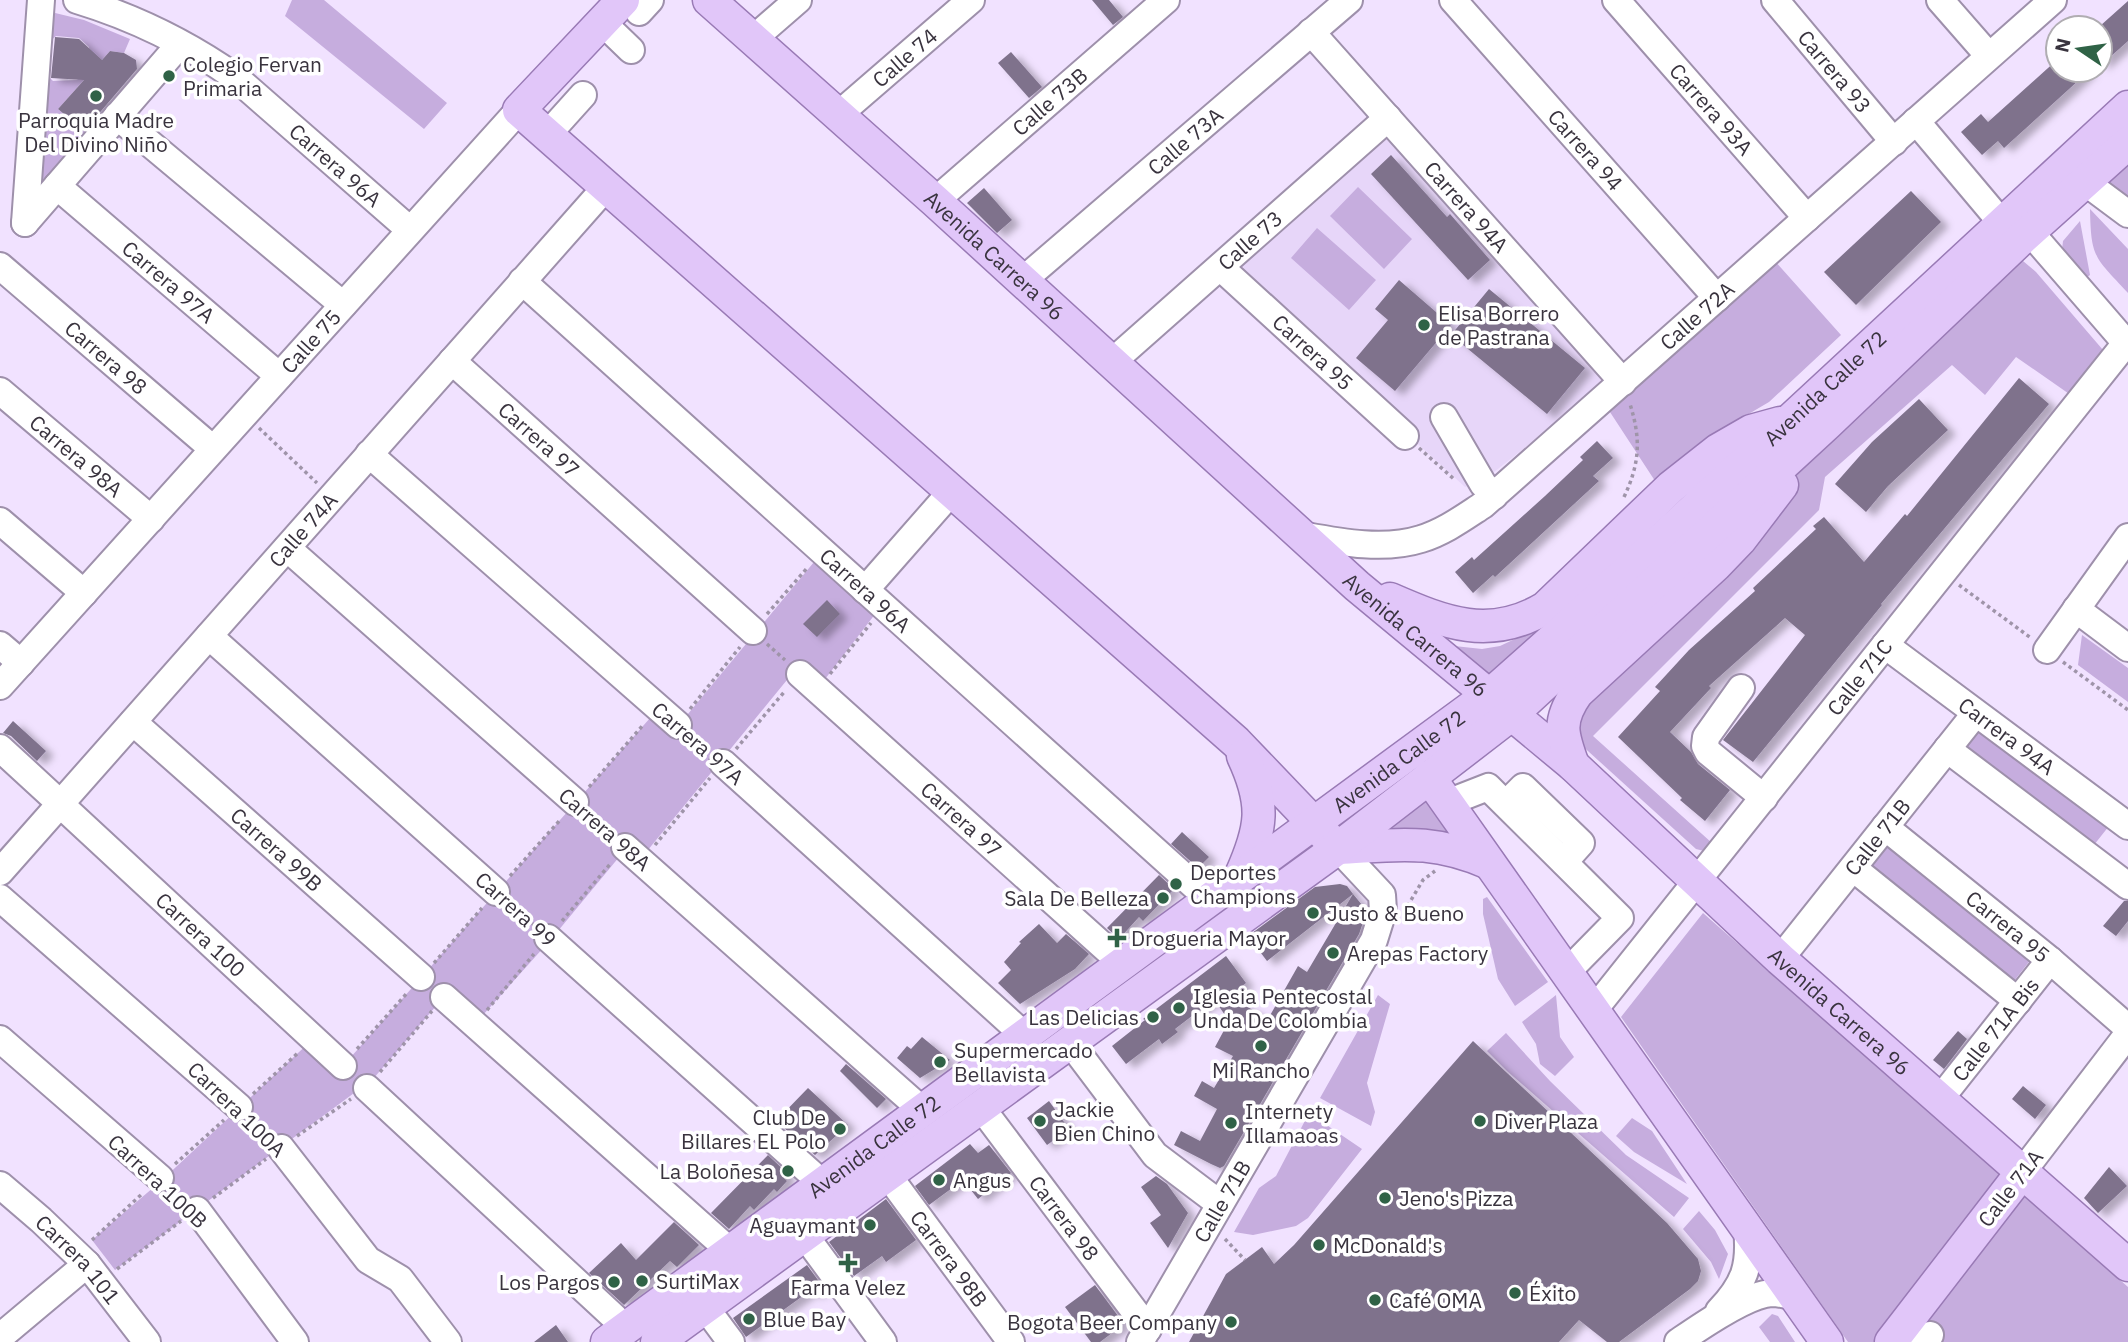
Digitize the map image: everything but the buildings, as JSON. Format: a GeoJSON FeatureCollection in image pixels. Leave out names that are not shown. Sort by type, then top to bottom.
{"type":"FeatureCollection","features":[{"type":"Feature","properties":{"kind":"main road","name":"Avenida Carrera 96"},"geometry":{"type":"LineString","coordinates":[[709,0],[935,201],[1357,586],[1573,765],[1780,959],[2128,1265]]}},
{"type":"Feature","properties":{"kind":"main road","name":"Calle 75"},"geometry":{"type":"LineString","coordinates":[[519,110],[628,8]]}},
{"type":"Feature","properties":{"kind":"main road","name":"Avenida Calle 72"},"geometry":{"type":"LineString","coordinates":[[616,1335],[1241,876],[1314,824],[1500,705],[1827,424],[2128,107]]}},
{"type":"Feature","properties":{"kind":"main road"},"geometry":{"type":"LineString","coordinates":[[519,110],[1237,743],[1338,848],[1429,845],[1461,851],[1489,863]]}},
{"type":"Feature","properties":{"kind":"main road","name":"Avenida Calle 72"},"geometry":{"type":"LineString","coordinates":[[657,1342],[1338,848],[1429,777],[1500,705],[1561,633],[1788,421],[2016,227],[2085,182],[2128,144]]}},
{"type":"Feature","properties":{"kind":"main road"},"geometry":{"type":"LineString","coordinates":[[1357,586],[1426,615],[1453,623],[1480,627],[1499,626],[1527,619],[1545,608],[1671,487],[1717,450],[1751,430],[1788,421]]}},
{"type":"Feature","properties":{"kind":"main road"},"geometry":{"type":"LineString","coordinates":[[1573,765],[1562,730],[1569,704],[1577,693],[1740,540],[1827,424]]}},
{"type":"Feature","properties":{"kind":"main road"},"geometry":{"type":"LineString","coordinates":[[1237,743],[1255,783],[1260,811],[1256,838],[1241,876]]}},
{"type":"Feature","properties":{"kind":"main road"},"geometry":{"type":"LineString","coordinates":[[1429,777],[1827,1342]]}},
{"type":"Feature","properties":{"kind":"main road","name":"Calle 71A"},"geometry":{"type":"LineString","coordinates":[[1891,1342],[2023,1171]]}},
{"type":"Feature","properties":{"kind":"street"},"geometry":{"type":"LineString","coordinates":[[41,0],[25,223],[180,44]]}},
{"type":"Feature","properties":{"kind":"street","name":"Carrera 96A"},"geometry":{"type":"LineString","coordinates":[[77,0],[142,24],[209,59],[235,77],[410,230]]}},
{"type":"Feature","properties":{"kind":"street"},"geometry":{"type":"LineString","coordinates":[[753,39],[798,0]]}},
{"type":"Feature","properties":{"kind":"street","name":"Calle 74"},"geometry":{"type":"LineString","coordinates":[[838,115],[971,0]]}},
{"type":"Feature","properties":{"kind":"street","name":"Calle 73B"},"geometry":{"type":"LineString","coordinates":[[935,201],[1166,0]]}},
{"type":"Feature","properties":{"kind":"street","name":"Calle 73A"},"geometry":{"type":"LineString","coordinates":[[1023,281],[1349,0]]}},
{"type":"Feature","properties":{"kind":"street","name":"Carrera 94"},"geometry":{"type":"LineString","coordinates":[[1454,0],[1717,298]]}},
{"type":"Feature","properties":{"kind":"street","name":"Carrera 93A"},"geometry":{"type":"LineString","coordinates":[[1616,0],[1807,218]]}},
{"type":"Feature","properties":{"kind":"street","name":"Carrera 93"},"geometry":{"type":"LineString","coordinates":[[1774,0],[1894,142]]}},
{"type":"Feature","properties":{"kind":"street"},"geometry":{"type":"LineString","coordinates":[[1940,0],[1989,56]]}},
{"type":"Feature","properties":{"kind":"street","name":"Calle 72A"},"geometry":{"type":"LineString","coordinates":[[1301,535],[1341,543],[1413,541],[1456,523],[1489,500],[2053,0]]}},
{"type":"Feature","properties":{"kind":"street"},"geometry":{"type":"LineString","coordinates":[[628,8],[631,50]]}},
{"type":"Feature","properties":{"kind":"street","name":"Carrera 94A"},"geometry":{"type":"LineString","coordinates":[[1311,32],[1623,382]]}},
{"type":"Feature","properties":{"kind":"street"},"geometry":{"type":"LineString","coordinates":[[547,135],[583,95]]}},
{"type":"Feature","properties":{"kind":"street","name":"Calle 75"},"geometry":{"type":"LineString","coordinates":[[0,686],[519,110]]}},
{"type":"Feature","properties":{"kind":"street"},"geometry":{"type":"LineString","coordinates":[[117,116],[343,305]]}},
{"type":"Feature","properties":{"kind":"street","name":"Calle 73"},"geometry":{"type":"LineString","coordinates":[[1112,362],[1388,118]]}},
{"type":"Feature","properties":{"kind":"street"},"geometry":{"type":"LineString","coordinates":[[1916,121],[2016,227]]}},
{"type":"Feature","properties":{"kind":"street"},"geometry":{"type":"LineString","coordinates":[[2085,182],[2128,214]]}},
{"type":"Feature","properties":{"kind":"street","name":"Carrera 97A"},"geometry":{"type":"LineString","coordinates":[[57,186],[279,376]]}},
{"type":"Feature","properties":{"kind":"street","name":"Calle 74A"},"geometry":{"type":"LineString","coordinates":[[0,872],[56,799],[133,722],[606,187]]}},
{"type":"Feature","properties":{"kind":"street","name":"Calle 71C"},"geometry":{"type":"LineString","coordinates":[[1593,1011],[1697,883],[1759,794],[1885,645],[2126,343],[2016,227]]}},
{"type":"Feature","properties":{"kind":"street","name":"Carrera 98"},"geometry":{"type":"LineString","coordinates":[[0,266],[213,449]]}},
{"type":"Feature","properties":{"kind":"street","name":"Carrera 95"},"geometry":{"type":"LineString","coordinates":[[1220,267],[1405,436]]}},
{"type":"Feature","properties":{"kind":"street","name":"Carrera 96A"},"geometry":{"type":"LineString","coordinates":[[522,281],[1209,900]]}},
{"type":"Feature","properties":{"kind":"street","name":"Carrera 97"},"geometry":{"type":"LineString","coordinates":[[452,361],[753,631]]}},
{"type":"Feature","properties":{"kind":"street","name":"Carrera 98A"},"geometry":{"type":"LineString","coordinates":[[0,391],[151,519]]}},
{"type":"Feature","properties":{"kind":"street"},"geometry":{"type":"LineString","coordinates":[[1444,417],[1483,484],[1489,500]]}},
{"type":"Feature","properties":{"kind":"street","name":"Carrera 97A"},"geometry":{"type":"LineString","coordinates":[[369,454],[668,717]]}},
{"type":"Feature","properties":{"kind":"street"},"geometry":{"type":"LineString","coordinates":[[874,598],[952,491]]}},
{"type":"Feature","properties":{"kind":"street"},"geometry":{"type":"LineString","coordinates":[[0,521],[84,593]]}},
{"type":"Feature","properties":{"kind":"street"},"geometry":{"type":"LineString","coordinates":[[2047,650],[2128,537]]}},
{"type":"Feature","properties":{"kind":"street","name":"Carrera 98A"},"geometry":{"type":"LineString","coordinates":[[287,548],[575,802]]}},
{"type":"Feature","properties":{"kind":"street"},"geometry":{"type":"LineString","coordinates":[[2076,609],[2128,648]]}},
{"type":"Feature","properties":{"kind":"street","name":"Carrera 99"},"geometry":{"type":"LineString","coordinates":[[209,636],[496,892]]}},
{"type":"Feature","properties":{"kind":"street"},"geometry":{"type":"LineString","coordinates":[[0,645],[21,663]]}},
{"type":"Feature","properties":{"kind":"street","name":"Carrera 94A"},"geometry":{"type":"LineString","coordinates":[[1885,645],[2128,826]]}},
{"type":"Feature","properties":{"kind":"street","name":"Carrera 97"},"geometry":{"type":"LineString","coordinates":[[809,681],[1122,963]]}},
{"type":"Feature","properties":{"kind":"street"},"geometry":{"type":"LineString","coordinates":[[1741,688],[1706,737],[1705,746],[1708,752],[1759,794]]}},
{"type":"Feature","properties":{"kind":"street","name":"Calle 71B"},"geometry":{"type":"LineString","coordinates":[[1780,959],[1975,714]]}},
{"type":"Feature","properties":{"kind":"street","name":"Carrera 99B"},"geometry":{"type":"LineString","coordinates":[[133,722],[421,977]]}},
{"type":"Feature","properties":{"kind":"street","name":"Carrera 100"},"geometry":{"type":"LineString","coordinates":[[0,748],[343,1066]]}},
{"type":"Feature","properties":{"kind":"street"},"geometry":{"type":"LineString","coordinates":[[1947,749],[2126,880]]}},
{"type":"Feature","properties":{"kind":"street","name":"Carrera 97A"},"geometry":{"type":"LineString","coordinates":[[723,763],[1024,1035]]}},
{"type":"Feature","properties":{"kind":"street"},"geometry":{"type":"LineString","coordinates":[[1447,803],[1488,787],[1620,918],[1566,973]]}},
{"type":"Feature","properties":{"kind":"street","name":"Carrera 95"},"geometry":{"type":"LineString","coordinates":[[1885,827],[2050,960],[2128,1028]]}},
{"type":"Feature","properties":{"kind":"street","name":"Carrera 98A"},"geometry":{"type":"LineString","coordinates":[[625,847],[922,1110]]}},
{"type":"Feature","properties":{"kind":"street","name":"Calle 71B"},"geometry":{"type":"LineString","coordinates":[[1144,1336],[1374,940],[1380,925],[1384,911],[1382,895],[1338,848]]}},
{"type":"Feature","properties":{"kind":"street"},"geometry":{"type":"LineString","coordinates":[[1853,868],[2018,1001]]}},
{"type":"Feature","properties":{"kind":"street","name":"Carrera 100A"},"geometry":{"type":"LineString","coordinates":[[0,898],[239,1107]]}},
{"type":"Feature","properties":{"kind":"street","name":"Carrera 99"},"geometry":{"type":"LineString","coordinates":[[548,938],[822,1183]]}},
{"type":"Feature","properties":{"kind":"street","name":"Calle 71A Bis"},"geometry":{"type":"LineString","coordinates":[[1941,1099],[2050,960]]}},
{"type":"Feature","properties":{"kind":"street"},"geometry":{"type":"LineString","coordinates":[[444,997],[730,1251]]}},
{"type":"Feature","properties":{"kind":"street","name":"Calle 71A"},"geometry":{"type":"LineString","coordinates":[[2023,1171],[2128,1034]]}},
{"type":"Feature","properties":{"kind":"street","name":"Carrera 100B"},"geometry":{"type":"LineString","coordinates":[[0,1039],[160,1178]]}},
{"type":"Feature","properties":{"kind":"street"},"geometry":{"type":"LineString","coordinates":[[1069,1041],[1155,1155],[1215,1213]]}},
{"type":"Feature","properties":{"kind":"street"},"geometry":{"type":"LineString","coordinates":[[367,1088],[616,1335]]}},
{"type":"Feature","properties":{"kind":"street","name":"Carrera 98"},"geometry":{"type":"LineString","coordinates":[[980,1106],[1144,1336]]}},
{"type":"Feature","properties":{"kind":"street","name":"Carrera 100A"},"geometry":{"type":"LineString","coordinates":[[281,1148],[368,1260],[400,1279],[448,1342]]}},
{"type":"Feature","properties":{"kind":"street","name":"Carrera 98B"},"geometry":{"type":"LineString","coordinates":[[887,1174],[1012,1342]]}},
{"type":"Feature","properties":{"kind":"street","name":"Carrera 101"},"geometry":{"type":"LineString","coordinates":[[0,1185],[88,1266],[148,1342]]}},
{"type":"Feature","properties":{"kind":"street","name":"Carrera 100B"},"geometry":{"type":"LineString","coordinates":[[197,1210],[295,1342]]}},
{"type":"Feature","properties":{"kind":"street"},"geometry":{"type":"LineString","coordinates":[[1696,1334],[1733,1297],[1746,1270],[1749,1260],[1747,1228]]}},
{"type":"Feature","properties":{"kind":"street"},"geometry":{"type":"LineString","coordinates":[[814,1248],[883,1342]]}},
{"type":"Feature","properties":{"kind":"street"},"geometry":{"type":"LineString","coordinates":[[0,1337],[88,1266]]}},
{"type":"Feature","properties":{"kind":"street"},"geometry":{"type":"LineString","coordinates":[[1696,1334],[1761,1295],[1774,1293],[1795,1297]]}},
{"type":"Feature","properties":{"kind":"street"},"geometry":{"type":"LineString","coordinates":[[705,1307],[731,1342]]}},
{"type":"Feature","properties":{"kind":"path"},"geometry":{"type":"LineString","coordinates":[[1621,503],[1634,476],[1639,440],[1623,382]]}},
{"type":"Feature","properties":{"kind":"path"},"geometry":{"type":"LineString","coordinates":[[245,414],[332,497]]}},
{"type":"Feature","properties":{"kind":"path"},"geometry":{"type":"LineString","coordinates":[[1405,436],[1489,500]]}},
{"type":"Feature","properties":{"kind":"path"},"geometry":{"type":"LineString","coordinates":[[753,631],[809,681],[874,598]]}},
{"type":"Feature","properties":{"kind":"path"},"geometry":{"type":"LineString","coordinates":[[343,1066],[575,802],[668,717]]}},
{"type":"Feature","properties":{"kind":"path","name":"Carrera 97A"},"geometry":{"type":"LineString","coordinates":[[668,717],[723,763]]}},
{"type":"Feature","properties":{"kind":"path","name":"Carrera 98A"},"geometry":{"type":"LineString","coordinates":[[575,802],[625,847]]}},
{"type":"Feature","properties":{"kind":"path","name":"Carrera 99"},"geometry":{"type":"LineString","coordinates":[[496,892],[548,938]]}},
{"type":"Feature","properties":{"kind":"path"},"geometry":{"type":"LineString","coordinates":[[88,1266],[197,1210],[367,1088],[444,997]]}},
{"type":"Feature","properties":{"kind":"path"},"geometry":{"type":"LineString","coordinates":[[88,1266],[160,1178],[313,1039]]}},
{"type":"Feature","properties":{"kind":"path","name":"Carrera 100A"},"geometry":{"type":"LineString","coordinates":[[239,1107],[281,1148]]}},
{"type":"Feature","properties":{"kind":"path"},"geometry":{"type":"LineString","coordinates":[[1215,1213],[1245,1260]]}},
{"type":"Feature","properties":{"kind":"shaded area"},"geometry":{"type":"Polygon","coordinates":[[[292,0],[324,0],[447,103],[424,129],[285,16],[292,0]]]}},
{"type":"Feature","properties":{"kind":"shaded area"},"geometry":{"type":"Polygon","coordinates":[[[51,12],[84,20],[130,39],[124,53],[110,51],[58,109],[88,135],[42,189],[33,183],[42,17],[51,12]],[[56,36],[44,47],[42,70],[53,81],[77,80],[89,67],[89,47],[79,38],[56,36]]]}},
{"type":"Feature","properties":{"kind":"shaded area","name":"Elisa Borrero de Pastrana"},"geometry":{"type":"Polygon","coordinates":[[[1388,127],[1610,380],[1484,480],[1465,487],[1227,270],[1388,127]]]}},
{"type":"Feature","properties":{"kind":"shaded area"},"geometry":{"type":"Polygon","coordinates":[[[2128,163],[2128,197],[2123,201],[2106,182],[2128,163]]]}},
{"type":"Feature","properties":{"kind":"shaded area"},"geometry":{"type":"Polygon","coordinates":[[[1358,187],[1412,239],[1384,269],[1330,216],[1358,187]]]}},
{"type":"Feature","properties":{"kind":"shaded area"},"geometry":{"type":"Polygon","coordinates":[[[2090,209],[2128,249],[2128,293],[2097,256],[2092,238],[2090,209]]]}},
{"type":"Feature","properties":{"kind":"shaded area"},"geometry":{"type":"Polygon","coordinates":[[[2080,221],[2090,275],[2086,278],[2062,250],[2063,241],[2080,221]]]}},
{"type":"Feature","properties":{"kind":"shaded area"},"geometry":{"type":"Polygon","coordinates":[[[1317,228],[1376,280],[1349,310],[1291,258],[1317,228]]]}},
{"type":"Feature","properties":{"kind":"shaded area"},"geometry":{"type":"Polygon","coordinates":[[[1773,259],[1841,335],[1769,402],[1718,432],[1657,484],[1608,409],[1773,259]]]}},
{"type":"Feature","properties":{"kind":"shaded area"},"geometry":{"type":"Polygon","coordinates":[[[2023,261],[2036,272],[2103,350],[2103,358],[2075,398],[2016,357],[1985,395],[1952,365],[1825,477],[1819,510],[1593,736],[1712,843],[1704,851],[1696,849],[1578,742],[1579,711],[1755,539],[1813,451],[2010,266],[2023,261]]]}},
{"type":"Feature","properties":{"kind":"shaded area"},"geometry":{"type":"Polygon","coordinates":[[[1714,472],[1491,677],[1445,645],[1482,649],[1500,646],[1538,628],[1664,508],[1714,472]]]}},
{"type":"Feature","properties":{"kind":"shaded area"},"geometry":{"type":"Polygon","coordinates":[[[819,556],[879,609],[822,683],[800,664],[643,856],[629,845],[553,937],[474,1025],[443,998],[373,1079],[115,1270],[92,1240],[161,1181],[313,1039],[343,1066],[658,709],[678,726],[819,556]]]}},
{"type":"Feature","properties":{"kind":"shaded area"},"geometry":{"type":"Polygon","coordinates":[[[2082,635],[2128,668],[2128,702],[2078,665],[2082,635]]]}},
{"type":"Feature","properties":{"kind":"shaded area"},"geometry":{"type":"Polygon","coordinates":[[[1976,723],[2109,826],[2090,850],[1958,748],[1976,723]]]}},
{"type":"Feature","properties":{"kind":"shaded area"},"geometry":{"type":"Polygon","coordinates":[[[1425,790],[1456,840],[1361,842],[1425,790]]]}},
{"type":"Feature","properties":{"kind":"shaded area"},"geometry":{"type":"Polygon","coordinates":[[[1888,840],[2032,958],[2010,986],[1866,868],[1888,840]]]}},
{"type":"Feature","properties":{"kind":"shaded area"},"geometry":{"type":"Polygon","coordinates":[[[1487,897],[1548,982],[1515,1006],[1498,979],[1483,914],[1483,899],[1487,897]]]}},
{"type":"Feature","properties":{"kind":"shaded area"},"geometry":{"type":"Polygon","coordinates":[[[1703,913],[2128,1287],[2128,1342],[1848,1342],[1621,1017],[1703,913]]]}},
{"type":"Feature","properties":{"kind":"shaded area"},"geometry":{"type":"Polygon","coordinates":[[[1378,995],[1390,1004],[1367,1083],[1375,1112],[1371,1126],[1320,1098],[1378,995]]]}},
{"type":"Feature","properties":{"kind":"shaded area"},"geometry":{"type":"Polygon","coordinates":[[[1556,995],[1560,1037],[1574,1057],[1555,1076],[1540,1064],[1536,1044],[1522,1022],[1556,995]]]}},
{"type":"Feature","properties":{"kind":"shaded area"},"geometry":{"type":"Polygon","coordinates":[[[1506,1033],[1550,1081],[1626,1155],[1689,1198],[1674,1217],[1487,1051],[1506,1033]]]}},
{"type":"Feature","properties":{"kind":"shaded area"},"geometry":{"type":"Polygon","coordinates":[[[1309,1113],[1362,1149],[1308,1218],[1296,1226],[1253,1235],[1234,1232],[1259,1188],[1276,1176],[1309,1113]]]}},
{"type":"Feature","properties":{"kind":"shaded area"},"geometry":{"type":"Polygon","coordinates":[[[1632,1118],[1652,1131],[1687,1184],[1634,1152],[1616,1136],[1632,1118]]]}},
{"type":"Feature","properties":{"kind":"shaded area"},"geometry":{"type":"Polygon","coordinates":[[[1699,1211],[1715,1230],[1728,1254],[1719,1279],[1711,1262],[1683,1229],[1699,1211]]]}},
{"type":"Feature","properties":{"kind":"shaded area"},"geometry":{"type":"Polygon","coordinates":[[[1772,1314],[1778,1316],[1795,1342],[1770,1342],[1759,1327],[1772,1314]]]}},
{"type":"Feature","properties":{"kind":"place","name":"Colegio Fervan Primaria"},"geometry":{"type":"Point","coordinates":[169,76]}},
{"type":"Feature","properties":{"kind":"place","name":"Parroquia Madre Del Divino Niño"},"geometry":{"type":"Point","coordinates":[96,96]}},
{"type":"Feature","properties":{"kind":"place","name":"Elisa Borrero de Pastrana"},"geometry":{"type":"Point","coordinates":[1424,325]}},
{"type":"Feature","properties":{"kind":"place","name":"Deportes Champions"},"geometry":{"type":"Point","coordinates":[1176,884]}},
{"type":"Feature","properties":{"kind":"place","name":"Sala De Belleza"},"geometry":{"type":"Point","coordinates":[1163,898]}},
{"type":"Feature","properties":{"kind":"place","name":"Justo & Bueno"},"geometry":{"type":"Point","coordinates":[1313,913]}},
{"type":"Feature","properties":{"kind":"place","name":"Drogueria Mayor"},"geometry":{"type":"Point","coordinates":[1117,938]}},
{"type":"Feature","properties":{"kind":"place","name":"Arepas Factory"},"geometry":{"type":"Point","coordinates":[1333,953]}},
{"type":"Feature","properties":{"kind":"place","name":"Iglesia Pentecostal Unda De Colombia"},"geometry":{"type":"Point","coordinates":[1179,1008]}},
{"type":"Feature","properties":{"kind":"place","name":"Las Delicias"},"geometry":{"type":"Point","coordinates":[1153,1017]}},
{"type":"Feature","properties":{"kind":"place","name":"Mi Rancho"},"geometry":{"type":"Point","coordinates":[1261,1046]}},
{"type":"Feature","properties":{"kind":"place","name":"Supermercado Bellavista"},"geometry":{"type":"Point","coordinates":[940,1062]}},
{"type":"Feature","properties":{"kind":"place","name":"Jackie Bien Chino"},"geometry":{"type":"Point","coordinates":[1040,1121]}},
{"type":"Feature","properties":{"kind":"place","name":"Diver Plaza"},"geometry":{"type":"Point","coordinates":[1480,1121]}},
{"type":"Feature","properties":{"kind":"place","name":"Internety Illamaoas"},"geometry":{"type":"Point","coordinates":[1231,1123]}},
{"type":"Feature","properties":{"kind":"place","name":"Club De Billares EL Polo"},"geometry":{"type":"Point","coordinates":[840,1129]}},
{"type":"Feature","properties":{"kind":"place","name":"La Boloñesa"},"geometry":{"type":"Point","coordinates":[788,1171]}},
{"type":"Feature","properties":{"kind":"place","name":"Angus"},"geometry":{"type":"Point","coordinates":[939,1180]}},
{"type":"Feature","properties":{"kind":"place","name":"Jeno's Pizza"},"geometry":{"type":"Point","coordinates":[1385,1198]}},
{"type":"Feature","properties":{"kind":"place","name":"Aguaymant"},"geometry":{"type":"Point","coordinates":[870,1225]}},
{"type":"Feature","properties":{"kind":"place","name":"McDonald's"},"geometry":{"type":"Point","coordinates":[1319,1245]}},
{"type":"Feature","properties":{"kind":"place","name":"Farma Velez"},"geometry":{"type":"Point","coordinates":[848,1263]}},
{"type":"Feature","properties":{"kind":"place","name":"SurtiMax"},"geometry":{"type":"Point","coordinates":[642,1281]}},
{"type":"Feature","properties":{"kind":"place","name":"Los Pargos"},"geometry":{"type":"Point","coordinates":[614,1282]}},
{"type":"Feature","properties":{"kind":"place","name":"Éxito"},"geometry":{"type":"Point","coordinates":[1515,1293]}},
{"type":"Feature","properties":{"kind":"place","name":"Café OMA"},"geometry":{"type":"Point","coordinates":[1375,1300]}},
{"type":"Feature","properties":{"kind":"place","name":"Blue Bay"},"geometry":{"type":"Point","coordinates":[749,1319]}},
{"type":"Feature","properties":{"kind":"place","name":"Bogota Beer Company"},"geometry":{"type":"Point","coordinates":[1231,1322]}}]}
